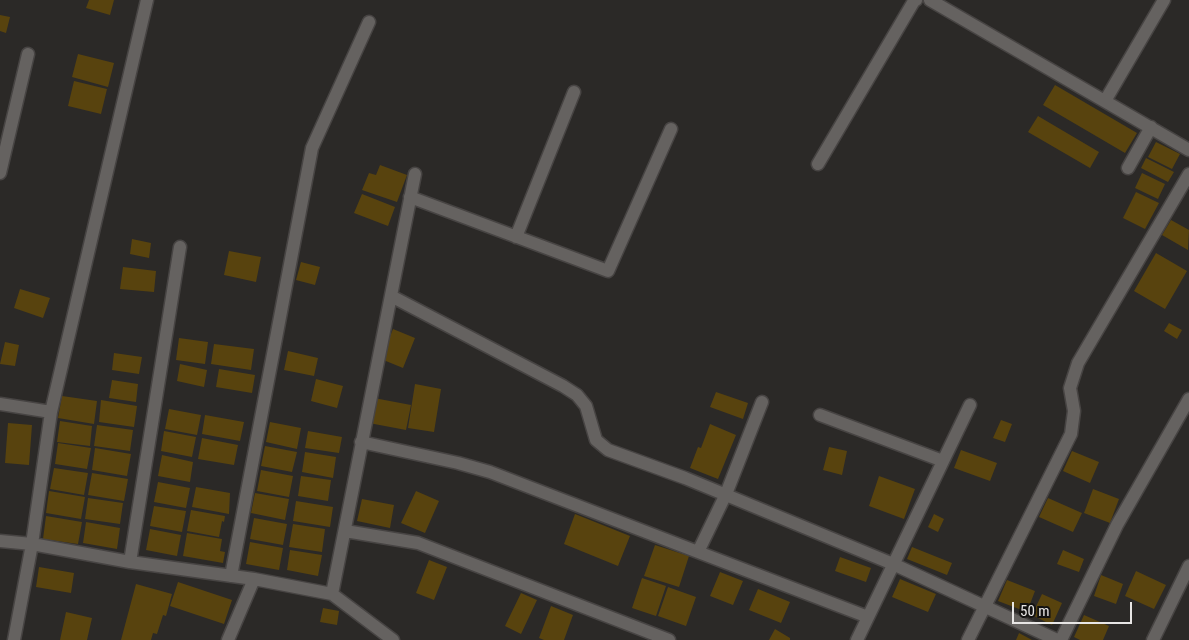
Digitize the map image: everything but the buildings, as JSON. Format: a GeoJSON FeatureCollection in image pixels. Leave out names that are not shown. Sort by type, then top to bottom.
{"type":"FeatureCollection","features":[{"type":"Feature","properties":{"kind":"street"},"geometry":{"type":"LineString","coordinates":[[14,640],[32,544],[51,412],[148,0]]}},
{"type":"Feature","properties":{"kind":"street"},"geometry":{"type":"LineString","coordinates":[[818,164],[916,0]]}},
{"type":"Feature","properties":{"kind":"street"},"geometry":{"type":"LineString","coordinates":[[930,0],[1189,150]]}},
{"type":"Feature","properties":{"kind":"street"},"geometry":{"type":"LineString","coordinates":[[1105,101],[1164,0]]}},
{"type":"Feature","properties":{"kind":"street"},"geometry":{"type":"LineString","coordinates":[[231,576],[312,148],[369,22]]}},
{"type":"Feature","properties":{"kind":"street"},"geometry":{"type":"LineString","coordinates":[[0,173],[28,54]]}},
{"type":"Feature","properties":{"kind":"street"},"geometry":{"type":"LineString","coordinates":[[516,237],[574,92]]}},
{"type":"Feature","properties":{"kind":"street"},"geometry":{"type":"LineString","coordinates":[[1128,168],[1151,127]]}},
{"type":"Feature","properties":{"kind":"street"},"geometry":{"type":"LineString","coordinates":[[410,197],[608,271],[671,129]]}},
{"type":"Feature","properties":{"kind":"street"},"geometry":{"type":"LineString","coordinates":[[332,594],[414,174]]}},
{"type":"Feature","properties":{"kind":"street"},"geometry":{"type":"LineString","coordinates":[[968,640],[1071,434],[1074,411],[1070,388],[1078,363],[1189,174]]}},
{"type":"Feature","properties":{"kind":"street"},"geometry":{"type":"LineString","coordinates":[[130,562],[180,247]]}},
{"type":"Feature","properties":{"kind":"street"},"geometry":{"type":"LineString","coordinates":[[391,296],[577,395],[586,406],[596,440],[608,450],[726,494],[893,564],[1057,640]]}},
{"type":"Feature","properties":{"kind":"street"},"geometry":{"type":"LineString","coordinates":[[1061,640],[1117,525],[1189,399]]}},
{"type":"Feature","properties":{"kind":"street"},"geometry":{"type":"LineString","coordinates":[[698,552],[726,494],[762,402]]}},
{"type":"Feature","properties":{"kind":"street"},"geometry":{"type":"LineString","coordinates":[[0,404],[51,412]]}},
{"type":"Feature","properties":{"kind":"street"},"geometry":{"type":"LineString","coordinates":[[857,640],[970,405]]}},
{"type":"Feature","properties":{"kind":"street"},"geometry":{"type":"LineString","coordinates":[[820,415],[943,461]]}},
{"type":"Feature","properties":{"kind":"street"},"geometry":{"type":"LineString","coordinates":[[361,442],[458,463],[490,472],[868,617]]}},
{"type":"Feature","properties":{"kind":"street"},"geometry":{"type":"LineString","coordinates":[[344,532],[418,544],[668,640]]}},
{"type":"Feature","properties":{"kind":"street"},"geometry":{"type":"LineString","coordinates":[[0,541],[32,544],[130,562],[254,579],[332,594],[393,640]]}},
{"type":"Feature","properties":{"kind":"street"},"geometry":{"type":"LineString","coordinates":[[1153,640],[1189,566]]}},
{"type":"Feature","properties":{"kind":"street"},"geometry":{"type":"LineString","coordinates":[[228,640],[254,579]]}}]}
